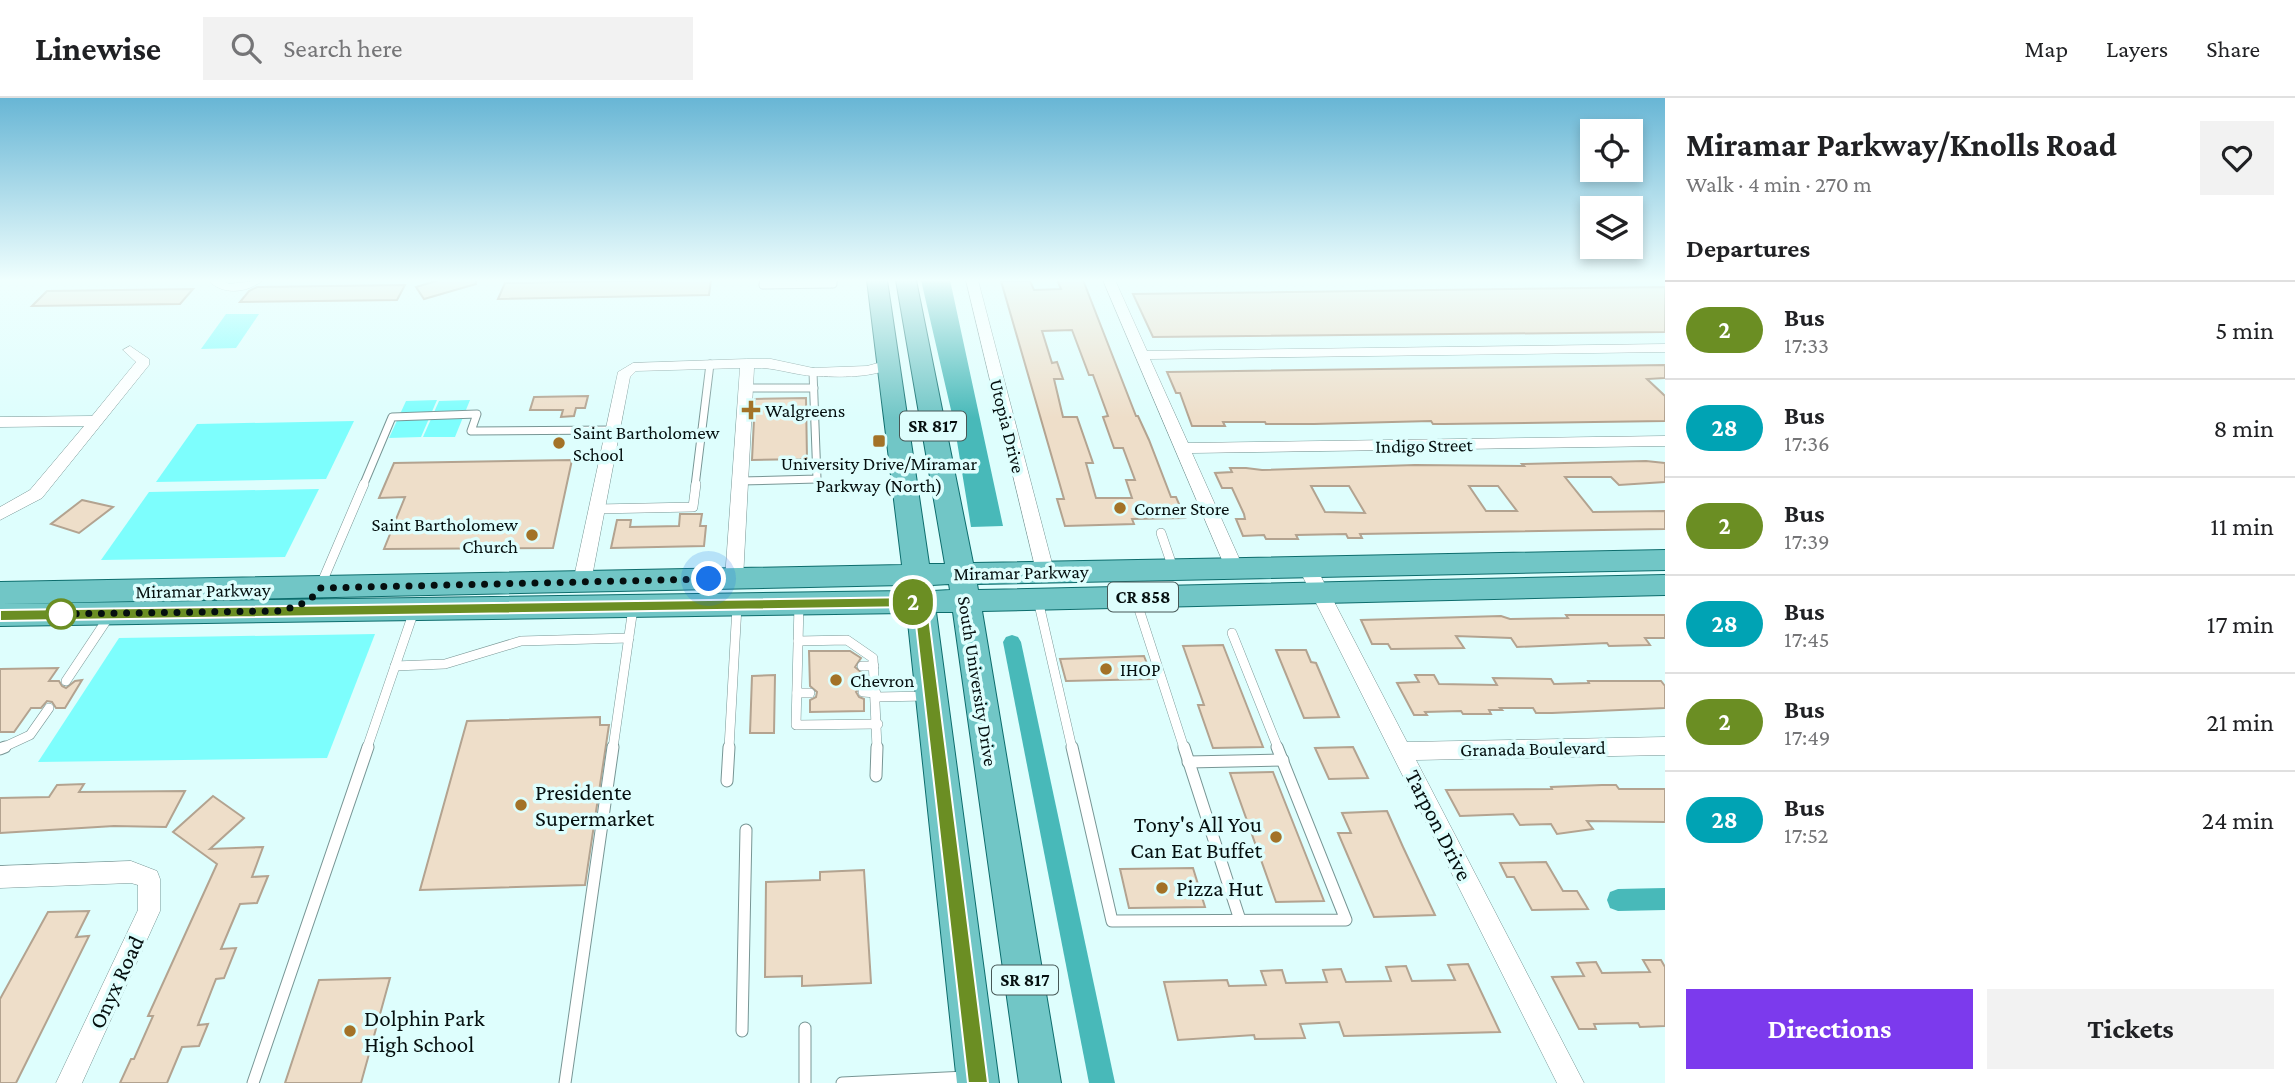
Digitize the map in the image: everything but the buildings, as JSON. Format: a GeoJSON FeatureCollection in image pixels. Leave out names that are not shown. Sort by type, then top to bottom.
{"type":"FeatureCollection","features":[{"type":"Feature","properties":{"kind":"main road","name":"SR 817"},"geometry":{"type":"LineString","coordinates":[[884,326],[978,1080]]}},
{"type":"Feature","properties":{"kind":"main road","name":"South University Drive"},"geometry":{"type":"LineString","coordinates":[[915,326],[963,587],[1040,1083]]}},
{"type":"Feature","properties":{"kind":"main road","name":"Miramar Parkway"},"geometry":{"type":"LineString","coordinates":[[0,593],[582,582],[736,592],[963,587],[1045,571],[1665,560]]}},
{"type":"Feature","properties":{"kind":"main road"},"geometry":{"type":"LineString","coordinates":[[544,607],[573,595],[582,582]]}},
{"type":"Feature","properties":{"kind":"main road"},"geometry":{"type":"LineString","coordinates":[[414,609],[428,593],[446,585]]}},
{"type":"Feature","properties":{"kind":"main road","name":"Miramar Parkway"},"geometry":{"type":"LineString","coordinates":[[963,587],[1038,600],[1665,585]]}},
{"type":"Feature","properties":{"kind":"main road"},"geometry":{"type":"LineString","coordinates":[[280,611],[304,603],[315,596],[320,588]]}},
{"type":"Feature","properties":{"kind":"main road","name":"Miramar Parkway"},"geometry":{"type":"LineString","coordinates":[[0,615],[634,606],[736,592],[799,604],[918,588]]}},
{"type":"Feature","properties":{"kind":"street","name":"Utopia Drive"},"geometry":{"type":"LineString","coordinates":[[984,326],[1045,571]]}},
{"type":"Feature","properties":{"kind":"street"},"geometry":{"type":"LineString","coordinates":[[1129,326],[1234,568]]}},
{"type":"Feature","properties":{"kind":"street"},"geometry":{"type":"LineString","coordinates":[[1141,355],[1665,348]]}},
{"type":"Feature","properties":{"kind":"street"},"geometry":{"type":"LineString","coordinates":[[0,514],[36,494],[93,421],[144,362],[130,350]]}},
{"type":"Feature","properties":{"kind":"street"},"geometry":{"type":"LineString","coordinates":[[736,592],[747,363]]}},
{"type":"Feature","properties":{"kind":"street"},"geometry":{"type":"LineString","coordinates":[[582,582],[623,375],[633,367],[771,363],[814,380],[889,364]]}},
{"type":"Feature","properties":{"kind":"street"},"geometry":{"type":"LineString","coordinates":[[0,422],[93,421]]}},
{"type":"Feature","properties":{"kind":"street","name":"Indigo Street"},"geometry":{"type":"LineString","coordinates":[[1182,448],[1665,441]]}},
{"type":"Feature","properties":{"kind":"street","name":"Tarpon Drive"},"geometry":{"type":"LineString","coordinates":[[1307,566],[1571,1083]]}},
{"type":"Feature","properties":{"kind":"street","name":"Granada Boulevard"},"geometry":{"type":"LineString","coordinates":[[1401,751],[1665,746]]}},
{"type":"Feature","properties":{"kind":"street","name":"Onyx Road"},"geometry":{"type":"LineString","coordinates":[[0,877],[131,872],[149,879],[149,911],[69,1083]]}},
{"type":"Feature","properties":{"kind":"lane"},"geometry":{"type":"LineString","coordinates":[[597,509],[693,507],[710,364]]}},
{"type":"Feature","properties":{"kind":"lane"},"geometry":{"type":"LineString","coordinates":[[740,481],[817,479],[814,380],[745,388]]}},
{"type":"Feature","properties":{"kind":"lane"},"geometry":{"type":"LineString","coordinates":[[320,588],[393,417],[477,414],[471,431],[613,430]]}},
{"type":"Feature","properties":{"kind":"lane"},"geometry":{"type":"LineString","coordinates":[[1161,533],[1174,569]]}},
{"type":"Feature","properties":{"kind":"lane"},"geometry":{"type":"LineString","coordinates":[[727,781],[736,592]]}},
{"type":"Feature","properties":{"kind":"lane"},"geometry":{"type":"LineString","coordinates":[[1135,597],[1240,920]]}},
{"type":"Feature","properties":{"kind":"lane"},"geometry":{"type":"LineString","coordinates":[[1038,600],[1112,921],[1346,920],[1232,633]]}},
{"type":"Feature","properties":{"kind":"lane"},"geometry":{"type":"LineString","coordinates":[[799,604],[796,725],[878,724]]}},
{"type":"Feature","properties":{"kind":"lane"},"geometry":{"type":"LineString","coordinates":[[565,1083],[634,606]]}},
{"type":"Feature","properties":{"kind":"lane"},"geometry":{"type":"LineString","coordinates":[[253,1083],[414,609]]}},
{"type":"Feature","properties":{"kind":"lane"},"geometry":{"type":"LineString","coordinates":[[66,681],[111,614]]}},
{"type":"Feature","properties":{"kind":"lane"},"geometry":{"type":"LineString","coordinates":[[395,666],[445,664],[521,641],[629,638]]}},
{"type":"Feature","properties":{"kind":"lane"},"geometry":{"type":"LineString","coordinates":[[797,641],[847,640],[873,658],[878,724],[876,776]]}},
{"type":"Feature","properties":{"kind":"lane"},"geometry":{"type":"LineString","coordinates":[[862,666],[874,666]]}},
{"type":"Feature","properties":{"kind":"lane"},"geometry":{"type":"LineString","coordinates":[[797,667],[810,667]]}},
{"type":"Feature","properties":{"kind":"lane"},"geometry":{"type":"LineString","coordinates":[[863,692],[876,695],[932,696]]}},
{"type":"Feature","properties":{"kind":"lane"},"geometry":{"type":"LineString","coordinates":[[797,693],[810,693]]}},
{"type":"Feature","properties":{"kind":"lane"},"geometry":{"type":"LineString","coordinates":[[0,749],[30,736],[49,708]]}},
{"type":"Feature","properties":{"kind":"lane"},"geometry":{"type":"LineString","coordinates":[[1188,762],[1283,760]]}},
{"type":"Feature","properties":{"kind":"lane"},"geometry":{"type":"LineString","coordinates":[[742,1031],[746,830]]}},
{"type":"Feature","properties":{"kind":"lane"},"geometry":{"type":"LineString","coordinates":[[805,1028],[805,1083]]}},
{"type":"Feature","properties":{"kind":"lane"},"geometry":{"type":"LineString","coordinates":[[842,1083],[978,1080]]}},
{"type":"Feature","properties":{"kind":"shaded area"},"geometry":{"type":"Polygon","coordinates":[[[217,326],[251,326],[236,348],[201,349],[217,326]]]}},
{"type":"Feature","properties":{"kind":"shaded area"},"geometry":{"type":"Polygon","coordinates":[[[932,326],[960,326],[1003,526],[971,527],[954,423],[932,326]]]}},
{"type":"Feature","properties":{"kind":"shaded area"},"geometry":{"type":"Polygon","coordinates":[[[437,400],[421,437],[389,438],[406,401],[437,400]]]}},
{"type":"Feature","properties":{"kind":"shaded area"},"geometry":{"type":"Polygon","coordinates":[[[470,400],[455,437],[423,437],[439,401],[470,400]]]}},
{"type":"Feature","properties":{"kind":"shaded area"},"geometry":{"type":"Polygon","coordinates":[[[354,421],[326,479],[156,482],[197,424],[354,421]]]}},
{"type":"Feature","properties":{"kind":"shaded area"},"geometry":{"type":"Polygon","coordinates":[[[319,489],[285,557],[101,560],[149,492],[319,489]]]}},
{"type":"Feature","properties":{"kind":"shaded area"},"geometry":{"type":"Polygon","coordinates":[[[375,634],[327,758],[38,762],[119,638],[375,634]]]}},
{"type":"Feature","properties":{"kind":"waterway"},"geometry":{"type":"LineString","coordinates":[[1012,642],[1102,1083]]}},
{"type":"Feature","properties":{"kind":"waterway"},"geometry":{"type":"LineString","coordinates":[[1618,900],[1665,899]]}},
{"type":"Feature","properties":{"kind":"bus line","name":"2"},"geometry":{"type":"LineString","coordinates":[[0,615],[920,602],[978,1083]]}},
{"type":"Feature","properties":{"kind":"place","name":"Walgreens"},"geometry":{"type":"Point","coordinates":[751,410]}},
{"type":"Feature","properties":{"kind":"place","name":"University Drive/Miramar Parkway (North)"},"geometry":{"type":"Point","coordinates":[879,441]}},
{"type":"Feature","properties":{"kind":"place","name":"Saint Bartholomew School"},"geometry":{"type":"Point","coordinates":[559,443]}},
{"type":"Feature","properties":{"kind":"place","name":"Corner Store"},"geometry":{"type":"Point","coordinates":[1120,508]}},
{"type":"Feature","properties":{"kind":"place","name":"Saint Bartholomew Church"},"geometry":{"type":"Point","coordinates":[532,535]}},
{"type":"Feature","properties":{"kind":"place","name":"IHOP"},"geometry":{"type":"Point","coordinates":[1106,669]}},
{"type":"Feature","properties":{"kind":"place","name":"Chevron"},"geometry":{"type":"Point","coordinates":[836,680]}},
{"type":"Feature","properties":{"kind":"place","name":"Presidente Supermarket"},"geometry":{"type":"Point","coordinates":[521,805]}},
{"type":"Feature","properties":{"kind":"place","name":"Tony's All You Can Eat Buffet"},"geometry":{"type":"Point","coordinates":[1276,837]}},
{"type":"Feature","properties":{"kind":"place","name":"Pizza Hut"},"geometry":{"type":"Point","coordinates":[1162,888]}},
{"type":"Feature","properties":{"kind":"place","name":"Dolphin Park High School"},"geometry":{"type":"Point","coordinates":[350,1031]}},
{"type":"Feature","properties":{"kind":"route"},"geometry":{"type":"LineString","coordinates":[[61,614],[56,614],[280,611],[304,603],[315,596],[320,588],[709,579]]}}]}
